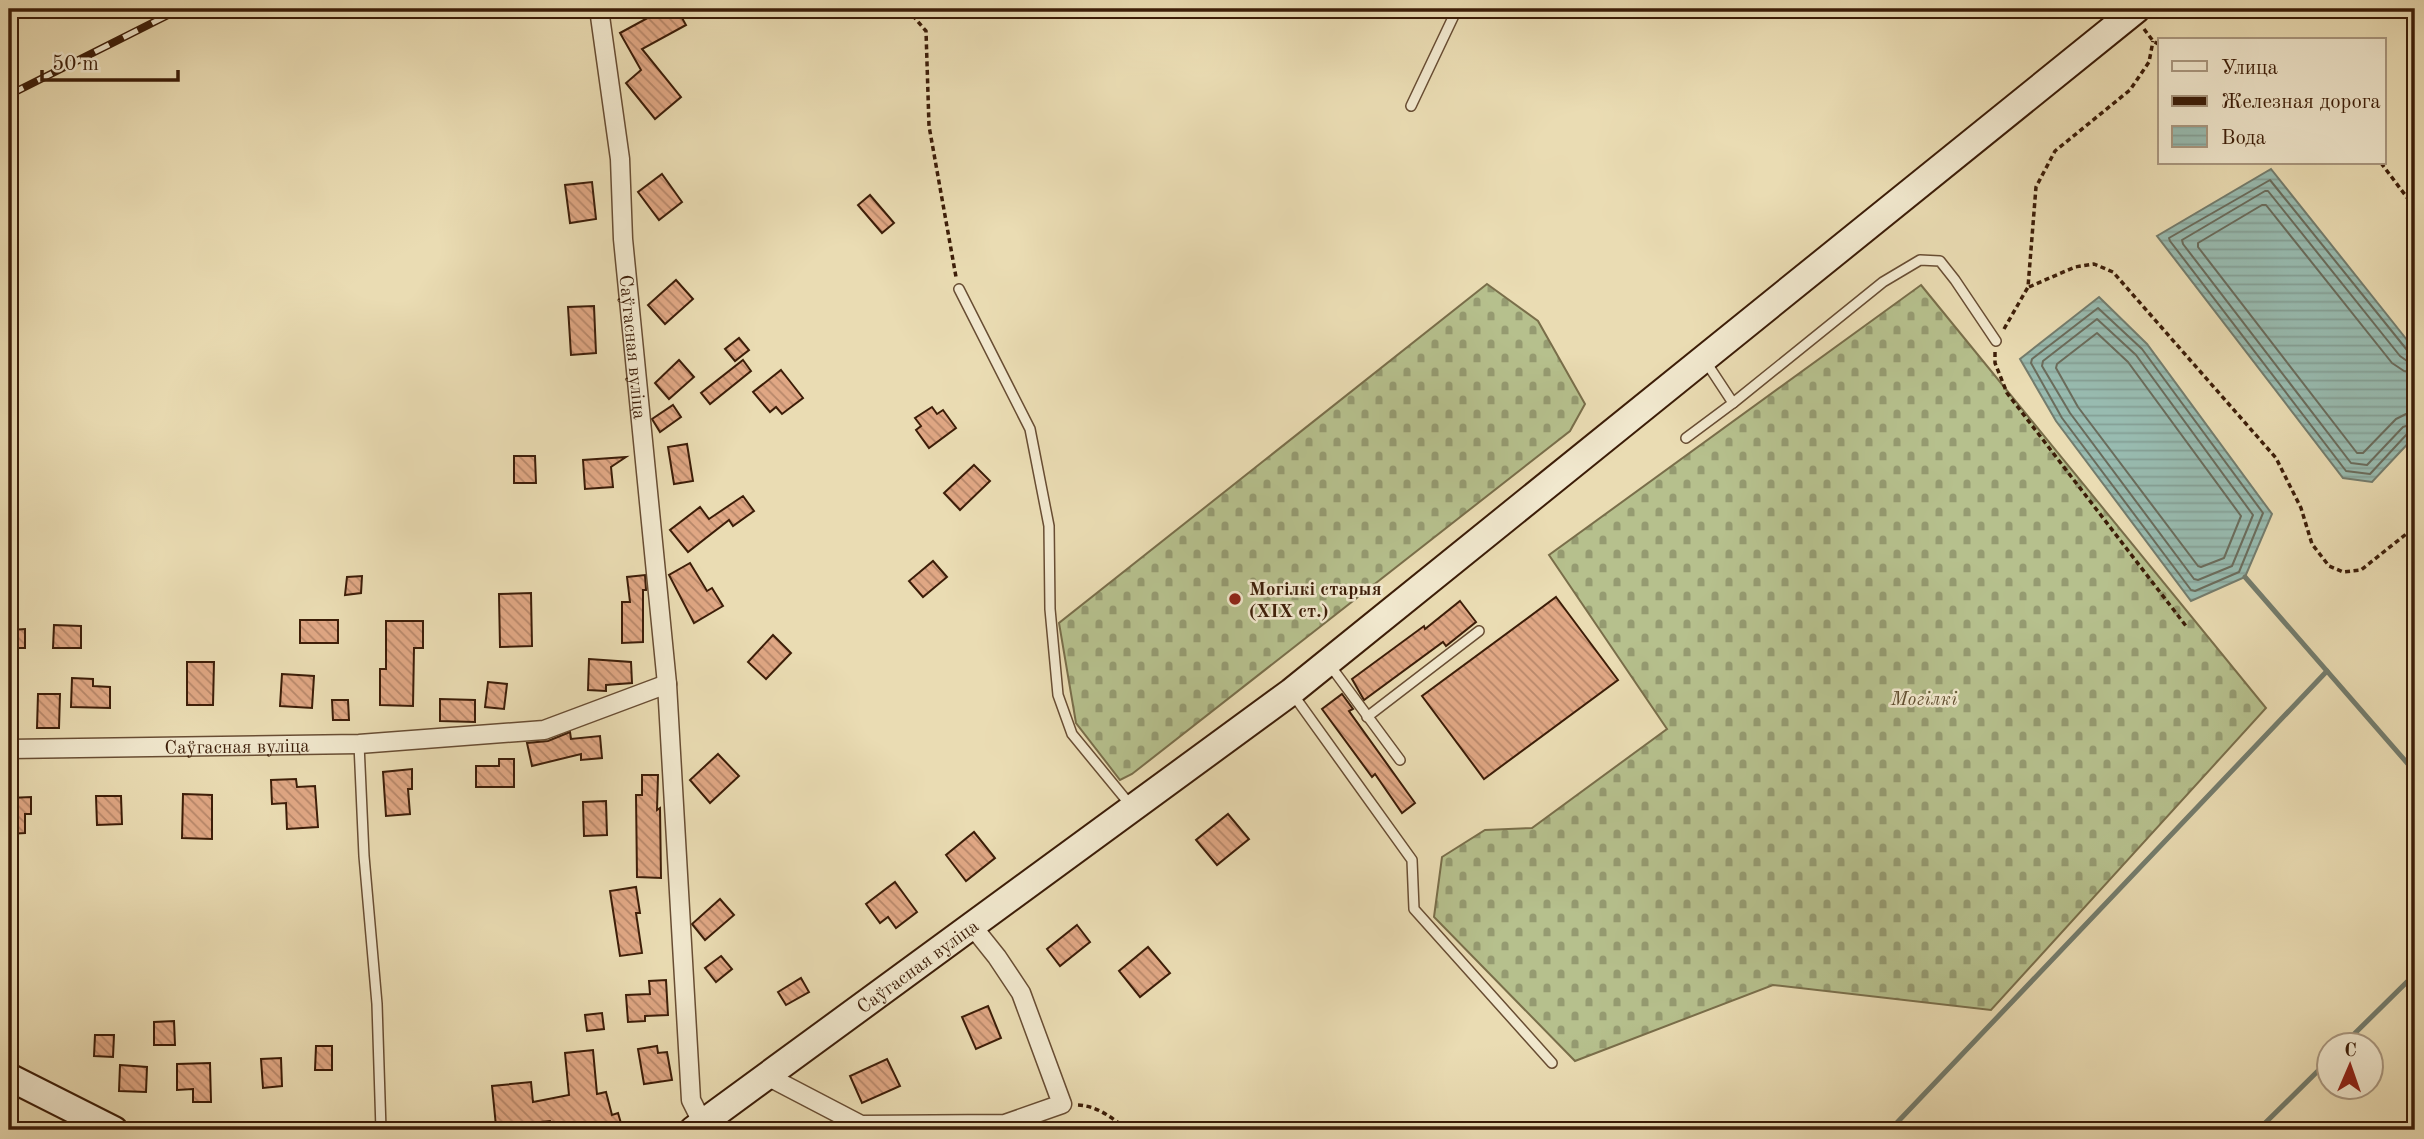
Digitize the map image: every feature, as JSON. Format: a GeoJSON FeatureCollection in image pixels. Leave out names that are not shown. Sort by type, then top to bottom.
{"type":"FeatureCollection","features":[{"type":"Feature","properties":{"kind":"main road","name":"Саўгасная вуліца"},"geometry":{"type":"LineString","coordinates":[[698,1127],[1291,692],[2137,9]]}},
{"type":"Feature","properties":{"kind":"main road"},"geometry":{"type":"LineString","coordinates":[[9,1077],[114,1130]]}},
{"type":"Feature","properties":{"kind":"street","name":"Саўгасная вуліца"},"geometry":{"type":"LineString","coordinates":[[599,9],[620,159],[623,239],[667,684],[691,1100],[698,1127]]}},
{"type":"Feature","properties":{"kind":"street","name":"Саўгасная вуліца"},"geometry":{"type":"LineString","coordinates":[[9,749],[359,744],[544,730],[667,684]]}},
{"type":"Feature","properties":{"kind":"street"},"geometry":{"type":"LineString","coordinates":[[768,1077],[862,1128],[1005,1124],[1062,1104],[1021,993],[973,927]]}},
{"type":"Feature","properties":{"kind":"lane"},"geometry":{"type":"LineString","coordinates":[[1411,106],[1457,9]]}},
{"type":"Feature","properties":{"kind":"lane"},"geometry":{"type":"LineString","coordinates":[[1686,438],[1883,282],[1920,260],[1940,261],[1996,341]]}},
{"type":"Feature","properties":{"kind":"lane"},"geometry":{"type":"LineString","coordinates":[[958,289],[1030,429],[1049,526],[1050,609],[1058,695],[1072,734],[1134,809]]}},
{"type":"Feature","properties":{"kind":"lane"},"geometry":{"type":"LineString","coordinates":[[1703,357],[1733,403]]}},
{"type":"Feature","properties":{"kind":"lane"},"geometry":{"type":"LineString","coordinates":[[1367,717],[1479,631]]}},
{"type":"Feature","properties":{"kind":"lane"},"geometry":{"type":"LineString","coordinates":[[1328,662],[1400,760]]}},
{"type":"Feature","properties":{"kind":"lane"},"geometry":{"type":"LineString","coordinates":[[1291,692],[1412,859],[1414,909],[1552,1063]]}},
{"type":"Feature","properties":{"kind":"lane"},"geometry":{"type":"LineString","coordinates":[[359,744],[364,856],[377,1004],[381,1130]]}},
{"type":"Feature","properties":{"kind":"path"},"geometry":{"type":"LineString","coordinates":[[906,9],[926,31],[929,127],[958,289]]}},
{"type":"Feature","properties":{"kind":"path"},"geometry":{"type":"LineString","coordinates":[[2153,41],[2149,62],[2130,90],[2055,152],[2036,187],[2028,287],[1996,341],[1995,363],[2007,393],[2186,626]]}},
{"type":"Feature","properties":{"kind":"path"},"geometry":{"type":"LineString","coordinates":[[2382,164],[2415,208]]}},
{"type":"Feature","properties":{"kind":"path"},"geometry":{"type":"LineString","coordinates":[[2028,287],[2075,267],[2094,264],[2113,272],[2276,458],[2301,508],[2312,544],[2329,566],[2343,572],[2361,570],[2415,527]]}},
{"type":"Feature","properties":{"kind":"path"},"geometry":{"type":"LineString","coordinates":[[1062,1104],[1088,1106],[1108,1115],[1128,1130]]}},
{"type":"Feature","properties":{"kind":"green space"},"geometry":{"type":"Polygon","coordinates":[[[1487,284],[1538,321],[1585,404],[1570,431],[1132,774],[1120,780],[1076,723],[1059,623],[1487,284]]]}},
{"type":"Feature","properties":{"kind":"green space","name":"Могілкі"},"geometry":{"type":"Polygon","coordinates":[[[1921,285],[2266,708],[1991,1010],[1773,985],[1575,1061],[1434,917],[1442,857],[1485,830],[1532,828],[1667,729],[1549,555],[1921,285]]]}},
{"type":"Feature","properties":{"kind":"water"},"geometry":{"type":"Polygon","coordinates":[[[2271,169],[2415,350],[2415,436],[2372,482],[2343,478],[2157,236],[2271,169]]]}},
{"type":"Feature","properties":{"kind":"water"},"geometry":{"type":"Polygon","coordinates":[[[2099,297],[2147,344],[2272,514],[2245,577],[2191,601],[2056,421],[2020,359],[2099,297]]]}},
{"type":"Feature","properties":{"kind":"building"},"geometry":{"type":"Polygon","coordinates":[[[664,9],[677,9],[686,25],[642,49],[681,97],[655,119],[626,83],[641,70],[620,33],[664,9]]]}},
{"type":"Feature","properties":{"kind":"building"},"geometry":{"type":"Polygon","coordinates":[[[662,174],[682,202],[659,220],[638,192],[662,174]]]}},
{"type":"Feature","properties":{"kind":"building"},"geometry":{"type":"Polygon","coordinates":[[[592,182],[596,219],[570,223],[565,185],[592,182]]]}},
{"type":"Feature","properties":{"kind":"building"},"geometry":{"type":"Polygon","coordinates":[[[870,195],[894,223],[882,233],[858,205],[870,195]]]}},
{"type":"Feature","properties":{"kind":"building"},"geometry":{"type":"Polygon","coordinates":[[[676,280],[693,299],[665,324],[648,305],[676,280]]]}},
{"type":"Feature","properties":{"kind":"building"},"geometry":{"type":"Polygon","coordinates":[[[594,306],[596,353],[571,355],[568,307],[594,306]]]}},
{"type":"Feature","properties":{"kind":"building"},"geometry":{"type":"Polygon","coordinates":[[[739,338],[749,350],[735,361],[725,349],[739,338]]]}},
{"type":"Feature","properties":{"kind":"building"},"geometry":{"type":"Polygon","coordinates":[[[679,360],[694,377],[669,399],[655,383],[679,360]]]}},
{"type":"Feature","properties":{"kind":"building"},"geometry":{"type":"Polygon","coordinates":[[[743,360],[751,371],[710,404],[701,393],[743,360]]]}},
{"type":"Feature","properties":{"kind":"building"},"geometry":{"type":"Polygon","coordinates":[[[781,370],[803,398],[782,414],[776,407],[770,412],[753,392],[781,370]]]}},
{"type":"Feature","properties":{"kind":"building"},"geometry":{"type":"Polygon","coordinates":[[[673,405],[681,417],[660,432],[652,419],[673,405]]]}},
{"type":"Feature","properties":{"kind":"building"},"geometry":{"type":"Polygon","coordinates":[[[932,407],[937,414],[943,410],[956,428],[929,448],[916,430],[921,426],[915,418],[932,407]]]}},
{"type":"Feature","properties":{"kind":"building"},"geometry":{"type":"Polygon","coordinates":[[[687,444],[693,481],[674,484],[668,447],[687,444]]]}},
{"type":"Feature","properties":{"kind":"building"},"geometry":{"type":"Polygon","coordinates":[[[514,456],[535,456],[536,483],[514,483],[514,456]]]}},
{"type":"Feature","properties":{"kind":"building"},"geometry":{"type":"Polygon","coordinates":[[[626,457],[611,467],[613,487],[585,489],[583,460],[626,457]]]}},
{"type":"Feature","properties":{"kind":"building"},"geometry":{"type":"Polygon","coordinates":[[[974,465],[990,481],[960,510],[944,493],[974,465]]]}},
{"type":"Feature","properties":{"kind":"building"},"geometry":{"type":"Polygon","coordinates":[[[743,496],[754,511],[733,526],[729,520],[688,552],[670,530],[700,507],[709,519],[743,496]]]}},
{"type":"Feature","properties":{"kind":"building"},"geometry":{"type":"Polygon","coordinates":[[[933,561],[947,577],[923,597],[909,581],[933,561]]]}},
{"type":"Feature","properties":{"kind":"building"},"geometry":{"type":"Polygon","coordinates":[[[690,563],[707,591],[712,588],[723,606],[694,623],[669,575],[690,563]]]}},
{"type":"Feature","properties":{"kind":"building"},"geometry":{"type":"Polygon","coordinates":[[[645,575],[643,642],[622,643],[622,602],[630,602],[627,577],[645,575]]]}},
{"type":"Feature","properties":{"kind":"building"},"geometry":{"type":"Polygon","coordinates":[[[362,576],[361,593],[345,595],[347,577],[362,576]]]}},
{"type":"Feature","properties":{"kind":"building"},"geometry":{"type":"Polygon","coordinates":[[[531,593],[532,646],[500,647],[499,594],[531,593]]]}},
{"type":"Feature","properties":{"kind":"building"},"geometry":{"type":"Polygon","coordinates":[[[1556,597],[1618,680],[1484,779],[1422,696],[1556,597]]]}},
{"type":"Feature","properties":{"kind":"building"},"geometry":{"type":"Polygon","coordinates":[[[1460,601],[1476,622],[1446,646],[1443,642],[1364,700],[1352,679],[1424,626],[1425,629],[1460,601]]]}},
{"type":"Feature","properties":{"kind":"building"},"geometry":{"type":"Polygon","coordinates":[[[300,620],[338,620],[338,643],[300,643],[300,620]]]}},
{"type":"Feature","properties":{"kind":"building"},"geometry":{"type":"Polygon","coordinates":[[[386,621],[423,621],[423,648],[414,648],[413,706],[380,705],[380,669],[386,669],[386,621]]]}},
{"type":"Feature","properties":{"kind":"building"},"geometry":{"type":"Polygon","coordinates":[[[54,625],[81,626],[81,648],[53,648],[54,625]]]}},
{"type":"Feature","properties":{"kind":"building"},"geometry":{"type":"Polygon","coordinates":[[[25,629],[25,648],[10,648],[10,630],[25,629]]]}},
{"type":"Feature","properties":{"kind":"building"},"geometry":{"type":"Polygon","coordinates":[[[773,635],[791,653],[766,679],[748,662],[773,635]]]}},
{"type":"Feature","properties":{"kind":"building"},"geometry":{"type":"Polygon","coordinates":[[[589,659],[631,662],[632,683],[606,685],[606,691],[588,690],[589,659]]]}},
{"type":"Feature","properties":{"kind":"building"},"geometry":{"type":"Polygon","coordinates":[[[187,662],[214,662],[213,705],[187,705],[187,662]]]}},
{"type":"Feature","properties":{"kind":"building"},"geometry":{"type":"Polygon","coordinates":[[[282,674],[314,676],[312,708],[280,706],[282,674]]]}},
{"type":"Feature","properties":{"kind":"building"},"geometry":{"type":"Polygon","coordinates":[[[72,678],[93,679],[93,686],[110,687],[110,708],[71,707],[72,678]]]}},
{"type":"Feature","properties":{"kind":"building"},"geometry":{"type":"Polygon","coordinates":[[[488,682],[507,684],[504,709],[485,707],[488,682]]]}},
{"type":"Feature","properties":{"kind":"building"},"geometry":{"type":"Polygon","coordinates":[[[38,694],[60,694],[59,728],[37,728],[38,694]]]}},
{"type":"Feature","properties":{"kind":"building"},"geometry":{"type":"Polygon","coordinates":[[[1342,694],[1353,709],[1349,711],[1415,803],[1402,813],[1375,774],[1372,777],[1322,709],[1342,694]]]}},
{"type":"Feature","properties":{"kind":"building"},"geometry":{"type":"Polygon","coordinates":[[[440,699],[475,700],[475,722],[440,721],[440,699]]]}},
{"type":"Feature","properties":{"kind":"building"},"geometry":{"type":"Polygon","coordinates":[[[332,700],[348,700],[349,720],[333,720],[332,700]]]}},
{"type":"Feature","properties":{"kind":"building"},"geometry":{"type":"Polygon","coordinates":[[[570,732],[571,739],[600,736],[602,758],[581,760],[581,754],[532,766],[527,743],[548,741],[570,732]]]}},
{"type":"Feature","properties":{"kind":"building"},"geometry":{"type":"Polygon","coordinates":[[[718,754],[739,776],[710,803],[690,780],[718,754]]]}},
{"type":"Feature","properties":{"kind":"building"},"geometry":{"type":"Polygon","coordinates":[[[499,759],[514,759],[514,787],[476,787],[476,766],[499,766],[499,759]]]}},
{"type":"Feature","properties":{"kind":"building"},"geometry":{"type":"Polygon","coordinates":[[[412,769],[412,789],[408,789],[410,814],[386,816],[383,772],[412,769]]]}},
{"type":"Feature","properties":{"kind":"building"},"geometry":{"type":"Polygon","coordinates":[[[642,775],[658,775],[661,878],[637,877],[636,795],[642,795],[642,775]]]}},
{"type":"Feature","properties":{"kind":"building"},"geometry":{"type":"Polygon","coordinates":[[[296,779],[297,787],[315,786],[318,827],[287,829],[286,803],[272,804],[271,780],[296,779]]]}},
{"type":"Feature","properties":{"kind":"building"},"geometry":{"type":"Polygon","coordinates":[[[183,794],[212,795],[212,839],[182,838],[183,794]]]}},
{"type":"Feature","properties":{"kind":"building"},"geometry":{"type":"Polygon","coordinates":[[[96,796],[121,796],[122,824],[97,825],[96,796]]]}},
{"type":"Feature","properties":{"kind":"building"},"geometry":{"type":"Polygon","coordinates":[[[31,797],[31,814],[25,814],[25,833],[9,834],[9,798],[31,797]]]}},
{"type":"Feature","properties":{"kind":"building"},"geometry":{"type":"Polygon","coordinates":[[[606,801],[607,835],[584,836],[583,802],[606,801]]]}},
{"type":"Feature","properties":{"kind":"building"},"geometry":{"type":"Polygon","coordinates":[[[1228,814],[1249,839],[1217,865],[1196,840],[1228,814]]]}},
{"type":"Feature","properties":{"kind":"building"},"geometry":{"type":"Polygon","coordinates":[[[974,832],[995,858],[966,881],[946,855],[974,832]]]}},
{"type":"Feature","properties":{"kind":"building"},"geometry":{"type":"Polygon","coordinates":[[[895,882],[917,912],[896,928],[888,917],[880,923],[866,904],[895,882]]]}},
{"type":"Feature","properties":{"kind":"building"},"geometry":{"type":"Polygon","coordinates":[[[636,887],[640,913],[636,913],[642,953],[620,956],[610,891],[636,887]]]}},
{"type":"Feature","properties":{"kind":"building"},"geometry":{"type":"Polygon","coordinates":[[[720,899],[734,915],[705,940],[692,924],[720,899]]]}},
{"type":"Feature","properties":{"kind":"building"},"geometry":{"type":"Polygon","coordinates":[[[1077,925],[1090,942],[1060,966],[1047,949],[1077,925]]]}},
{"type":"Feature","properties":{"kind":"building"},"geometry":{"type":"Polygon","coordinates":[[[1148,947],[1170,973],[1140,997],[1119,971],[1148,947]]]}},
{"type":"Feature","properties":{"kind":"building"},"geometry":{"type":"Polygon","coordinates":[[[721,956],[732,969],[716,982],[705,968],[721,956]]]}},
{"type":"Feature","properties":{"kind":"building"},"geometry":{"type":"Polygon","coordinates":[[[801,978],[809,992],[786,1005],[778,992],[801,978]]]}},
{"type":"Feature","properties":{"kind":"building"},"geometry":{"type":"Polygon","coordinates":[[[666,980],[668,1015],[645,1016],[645,1021],[628,1022],[626,995],[650,994],[649,981],[666,980]]]}},
{"type":"Feature","properties":{"kind":"building"},"geometry":{"type":"Polygon","coordinates":[[[988,1006],[1001,1038],[976,1049],[962,1017],[988,1006]]]}},
{"type":"Feature","properties":{"kind":"building"},"geometry":{"type":"Polygon","coordinates":[[[602,1013],[604,1029],[587,1031],[585,1015],[602,1013]]]}},
{"type":"Feature","properties":{"kind":"building"},"geometry":{"type":"Polygon","coordinates":[[[174,1021],[175,1045],[154,1045],[154,1022],[174,1021]]]}},
{"type":"Feature","properties":{"kind":"building"},"geometry":{"type":"Polygon","coordinates":[[[95,1035],[114,1035],[113,1057],[94,1056],[95,1035]]]}},
{"type":"Feature","properties":{"kind":"building"},"geometry":{"type":"Polygon","coordinates":[[[316,1046],[332,1046],[332,1070],[315,1070],[316,1046]]]}},
{"type":"Feature","properties":{"kind":"building"},"geometry":{"type":"Polygon","coordinates":[[[657,1046],[658,1053],[667,1052],[672,1080],[644,1084],[638,1049],[657,1046]]]}},
{"type":"Feature","properties":{"kind":"building"},"geometry":{"type":"Polygon","coordinates":[[[593,1050],[597,1094],[606,1092],[612,1115],[618,1113],[623,1130],[552,1130],[550,1121],[496,1126],[492,1086],[531,1082],[533,1102],[569,1095],[565,1053],[593,1050]]]}},
{"type":"Feature","properties":{"kind":"building"},"geometry":{"type":"Polygon","coordinates":[[[281,1058],[282,1086],[263,1088],[261,1059],[281,1058]]]}},
{"type":"Feature","properties":{"kind":"building"},"geometry":{"type":"Polygon","coordinates":[[[887,1059],[900,1086],[862,1103],[850,1076],[887,1059]]]}},
{"type":"Feature","properties":{"kind":"building"},"geometry":{"type":"Polygon","coordinates":[[[210,1063],[211,1102],[193,1102],[193,1089],[177,1090],[177,1064],[210,1063]]]}},
{"type":"Feature","properties":{"kind":"building"},"geometry":{"type":"Polygon","coordinates":[[[120,1065],[147,1067],[146,1092],[119,1091],[120,1065]]]}},
{"type":"Feature","properties":{"kind":"waterway"},"geometry":{"type":"LineString","coordinates":[[2245,577],[2415,772]]}},
{"type":"Feature","properties":{"kind":"waterway"},"geometry":{"type":"LineString","coordinates":[[1890,1130],[2327,671]]}},
{"type":"Feature","properties":{"kind":"waterway"},"geometry":{"type":"LineString","coordinates":[[2358,1030],[2415,974]]}},
{"type":"Feature","properties":{"kind":"waterway"},"geometry":{"type":"LineString","coordinates":[[2258,1130],[2316,1073]]}},
{"type":"Feature","properties":{"kind":"railway"},"geometry":{"type":"LineString","coordinates":[[9,95],[180,9]]}},
{"type":"Feature","properties":{"kind":"place","name":"Могілкі старыя (XIX ст.)"},"geometry":{"type":"Point","coordinates":[1235,599]}}]}
